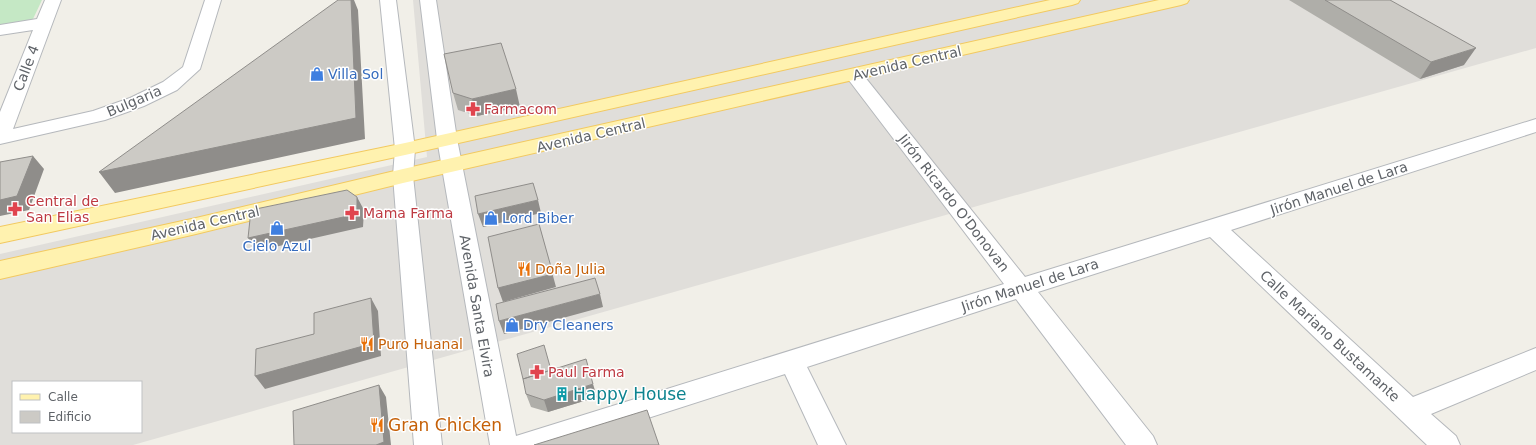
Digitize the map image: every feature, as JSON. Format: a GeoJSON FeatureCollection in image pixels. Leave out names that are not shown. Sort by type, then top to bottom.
{"type":"FeatureCollection","features":[{"type":"Feature","properties":{"kind":"main road","name":"Avenida Central"},"geometry":{"type":"LineString","coordinates":[[0,235],[405,149],[1072,0]]}},
{"type":"Feature","properties":{"kind":"main road","name":"Avenida Central"},"geometry":{"type":"LineString","coordinates":[[0,270],[196,226],[403,176],[1181,0]]}},
{"type":"Feature","properties":{"kind":"street","name":"Calle 4"},"geometry":{"type":"LineString","coordinates":[[0,137],[4,116],[53,0]]}},
{"type":"Feature","properties":{"kind":"street","name":"Bulgaria"},"geometry":{"type":"LineString","coordinates":[[0,137],[98,116],[137,102],[170,86],[191,69],[213,0]]}},
{"type":"Feature","properties":{"kind":"street"},"geometry":{"type":"LineString","coordinates":[[388,0],[405,149],[403,176],[428,445]]}},
{"type":"Feature","properties":{"kind":"street","name":"Avenida Santa Elvira"},"geometry":{"type":"LineString","coordinates":[[428,0],[447,139],[504,445]]}},
{"type":"Feature","properties":{"kind":"street"},"geometry":{"type":"LineString","coordinates":[[0,30],[44,23]]}},
{"type":"Feature","properties":{"kind":"street","name":"Jirón Ricardo O'Donovan"},"geometry":{"type":"LineString","coordinates":[[854,75],[1142,445]]}},
{"type":"Feature","properties":{"kind":"street","name":"Jirón Manuel de Lara"},"geometry":{"type":"LineString","coordinates":[[525,445],[1536,125]]}},
{"type":"Feature","properties":{"kind":"street","name":"Calle Mariano Bustamante"},"geometry":{"type":"LineString","coordinates":[[1214,227],[1446,445]]}},
{"type":"Feature","properties":{"kind":"street"},"geometry":{"type":"LineString","coordinates":[[1409,411],[1536,359]]}},
{"type":"Feature","properties":{"kind":"street"},"geometry":{"type":"LineString","coordinates":[[791,360],[832,445]]}},
{"type":"Feature","properties":{"kind":"shaded area"},"geometry":{"type":"Polygon","coordinates":[[[413,0],[1536,0],[1536,48],[133,445],[0,445],[0,254],[427,157],[413,0]]]}},
{"type":"Feature","properties":{"kind":"green space"},"geometry":{"type":"Polygon","coordinates":[[[0,0],[42,0],[33,19],[0,25],[0,0]]]}},
{"type":"Feature","properties":{"kind":"building","name":"Villa Sol"},"geometry":{"type":"Polygon","coordinates":[[[338,0],[351,0],[356,118],[99,172],[338,0]]]}},
{"type":"Feature","properties":{"kind":"building"},"geometry":{"type":"Polygon","coordinates":[[[1325,0],[1390,0],[1476,48],[1431,62],[1325,0]]]}},
{"type":"Feature","properties":{"kind":"building"},"geometry":{"type":"Polygon","coordinates":[[[501,43],[516,89],[472,99],[453,93],[444,54],[501,43]]]}},
{"type":"Feature","properties":{"kind":"building"},"geometry":{"type":"Polygon","coordinates":[[[33,156],[17,196],[0,200],[0,162],[33,156]]]}},
{"type":"Feature","properties":{"kind":"building"},"geometry":{"type":"Polygon","coordinates":[[[533,183],[538,200],[478,214],[475,196],[533,183]]]}},
{"type":"Feature","properties":{"kind":"building"},"geometry":{"type":"Polygon","coordinates":[[[347,190],[357,197],[357,214],[248,238],[251,210],[347,190]]]}},
{"type":"Feature","properties":{"kind":"building","name":"Doña Julia"},"geometry":{"type":"Polygon","coordinates":[[[539,224],[553,274],[498,288],[488,237],[539,224]]]}},
{"type":"Feature","properties":{"kind":"building"},"geometry":{"type":"Polygon","coordinates":[[[595,278],[600,294],[499,321],[496,304],[595,278]]]}},
{"type":"Feature","properties":{"kind":"building"},"geometry":{"type":"Polygon","coordinates":[[[371,298],[374,343],[255,376],[256,349],[314,334],[314,313],[371,298]]]}},
{"type":"Feature","properties":{"kind":"building"},"geometry":{"type":"Polygon","coordinates":[[[544,345],[551,370],[523,379],[517,354],[544,345]]]}},
{"type":"Feature","properties":{"kind":"building"},"geometry":{"type":"Polygon","coordinates":[[[586,359],[593,384],[544,400],[526,394],[523,379],[586,359]]]}},
{"type":"Feature","properties":{"kind":"building"},"geometry":{"type":"Polygon","coordinates":[[[379,385],[384,442],[376,445],[294,445],[293,411],[379,385]]]}},
{"type":"Feature","properties":{"kind":"building"},"geometry":{"type":"Polygon","coordinates":[[[647,410],[659,445],[534,445],[647,410]]]}},
{"type":"Feature","properties":{"kind":"place","name":"Villa Sol"},"geometry":{"type":"Point","coordinates":[317,74]}},
{"type":"Feature","properties":{"kind":"place","name":"Farmacom"},"geometry":{"type":"Point","coordinates":[473,109]}},
{"type":"Feature","properties":{"kind":"place","name":"Central de San Elias"},"geometry":{"type":"Point","coordinates":[15,209]}},
{"type":"Feature","properties":{"kind":"place","name":"Mama Farma"},"geometry":{"type":"Point","coordinates":[352,213]}},
{"type":"Feature","properties":{"kind":"place","name":"Lord Biber"},"geometry":{"type":"Point","coordinates":[491,218]}},
{"type":"Feature","properties":{"kind":"place","name":"Cielo Azul"},"geometry":{"type":"Point","coordinates":[277,228]}},
{"type":"Feature","properties":{"kind":"place","name":"Doña Julia"},"geometry":{"type":"Point","coordinates":[524,269]}},
{"type":"Feature","properties":{"kind":"place","name":"Dry Cleaners"},"geometry":{"type":"Point","coordinates":[512,325]}},
{"type":"Feature","properties":{"kind":"place","name":"Puro Huanal"},"geometry":{"type":"Point","coordinates":[367,344]}},
{"type":"Feature","properties":{"kind":"place","name":"Paul Farma"},"geometry":{"type":"Point","coordinates":[537,372]}},
{"type":"Feature","properties":{"kind":"place","name":"Happy House"},"geometry":{"type":"Point","coordinates":[562,394]}},
{"type":"Feature","properties":{"kind":"place","name":"Gran Chicken"},"geometry":{"type":"Point","coordinates":[377,425]}}]}
